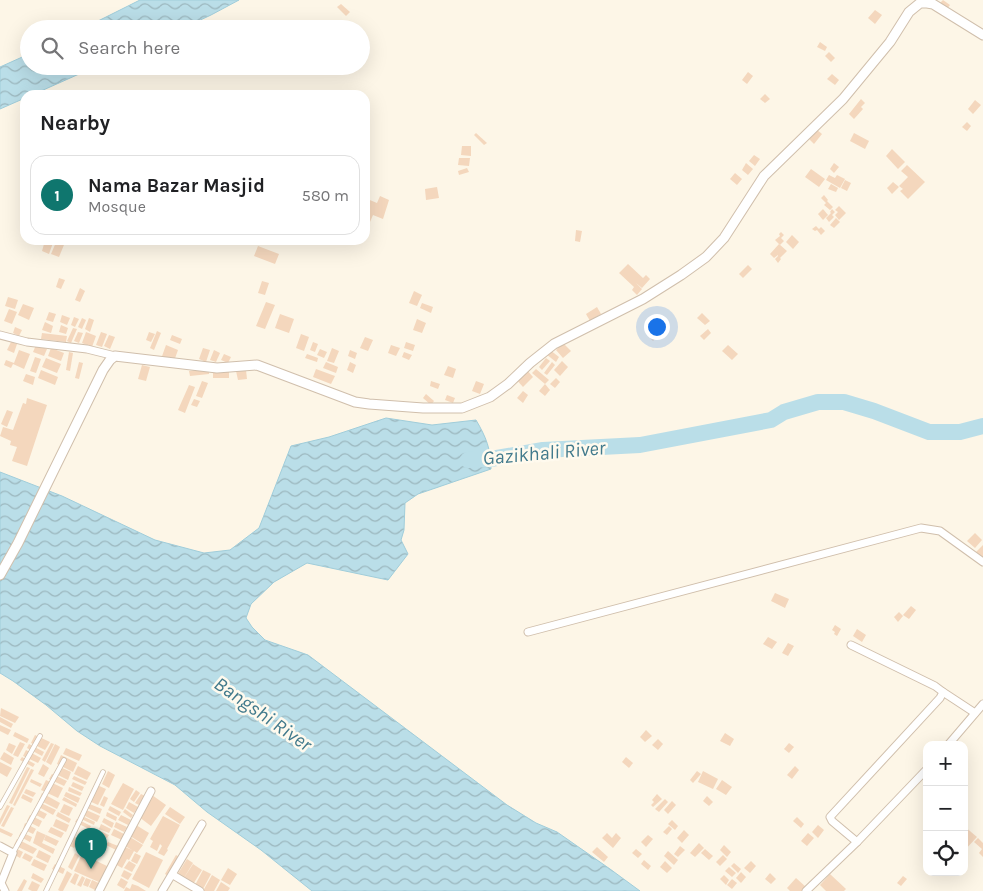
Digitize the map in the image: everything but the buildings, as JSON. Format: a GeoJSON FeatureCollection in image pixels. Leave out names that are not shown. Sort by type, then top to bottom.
{"type":"FeatureCollection","features":[{"type":"Feature","properties":{"kind":"street"},"geometry":{"type":"LineString","coordinates":[[0,335],[27,342],[88,349],[115,356],[216,368],[257,365],[355,402],[423,408],[462,408],[490,397],[554,344],[643,300],[706,257],[724,238],[764,176],[843,98],[890,42],[910,12],[920,2],[933,4],[983,35]]}},
{"type":"Feature","properties":{"kind":"street"},"geometry":{"type":"LineString","coordinates":[[0,575],[18,543],[103,370],[115,356]]}},
{"type":"Feature","properties":{"kind":"street"},"geometry":{"type":"LineString","coordinates":[[528,632],[921,528],[940,531],[983,562]]}},
{"type":"Feature","properties":{"kind":"street"},"geometry":{"type":"LineString","coordinates":[[851,645],[935,686],[975,713]]}},
{"type":"Feature","properties":{"kind":"street"},"geometry":{"type":"LineString","coordinates":[[857,842],[832,821],[830,817],[940,698],[942,692]]}},
{"type":"Feature","properties":{"kind":"street"},"geometry":{"type":"LineString","coordinates":[[951,741],[983,704]]}},
{"type":"Feature","properties":{"kind":"street"},"geometry":{"type":"LineString","coordinates":[[806,891],[923,774]]}},
{"type":"Feature","properties":{"kind":"street"},"geometry":{"type":"LineString","coordinates":[[99,891],[151,791]]}},
{"type":"Feature","properties":{"kind":"street"},"geometry":{"type":"LineString","coordinates":[[162,891],[202,824]]}},
{"type":"Feature","properties":{"kind":"street"},"geometry":{"type":"LineString","coordinates":[[0,846],[13,853],[1,883],[5,891]]}},
{"type":"Feature","properties":{"kind":"street"},"geometry":{"type":"LineString","coordinates":[[173,874],[200,891]]}},
{"type":"Feature","properties":{"kind":"lane"},"geometry":{"type":"LineString","coordinates":[[0,807],[40,736]]}},
{"type":"Feature","properties":{"kind":"lane"},"geometry":{"type":"LineString","coordinates":[[13,853],[64,760]]}},
{"type":"Feature","properties":{"kind":"lane"},"geometry":{"type":"LineString","coordinates":[[46,891],[103,772]]}},
{"type":"Feature","properties":{"kind":"water"},"geometry":{"type":"Polygon","coordinates":[[[140,0],[239,0],[200,20],[100,20],[140,0]]]}},
{"type":"Feature","properties":{"kind":"water"},"geometry":{"type":"Polygon","coordinates":[[[20,58],[20,75],[77,75],[43,90],[20,90],[20,100],[0,109],[0,67],[20,58]]]}},
{"type":"Feature","properties":{"kind":"water","name":"Bangshi River"},"geometry":{"type":"Polygon","coordinates":[[[386,418],[432,425],[476,420],[487,443],[491,469],[418,494],[405,503],[404,530],[401,540],[408,554],[388,580],[307,563],[274,582],[251,604],[246,618],[265,640],[308,655],[507,805],[536,823],[557,832],[640,891],[312,891],[261,850],[207,812],[175,785],[100,746],[0,673],[0,472],[62,496],[155,540],[204,553],[230,550],[259,528],[291,446],[329,437],[386,418]]]}},
{"type":"Feature","properties":{"kind":"waterway","name":"Gazikhali River"},"geometry":{"type":"LineString","coordinates":[[468,460],[491,459],[543,450],[640,445],[771,420],[784,412],[818,402],[844,402],[929,432],[960,432],[983,426]]}},
{"type":"Feature","properties":{"kind":"place","name":"Nama Bazar Masjid"},"geometry":{"type":"Point","coordinates":[91,869]}}]}
